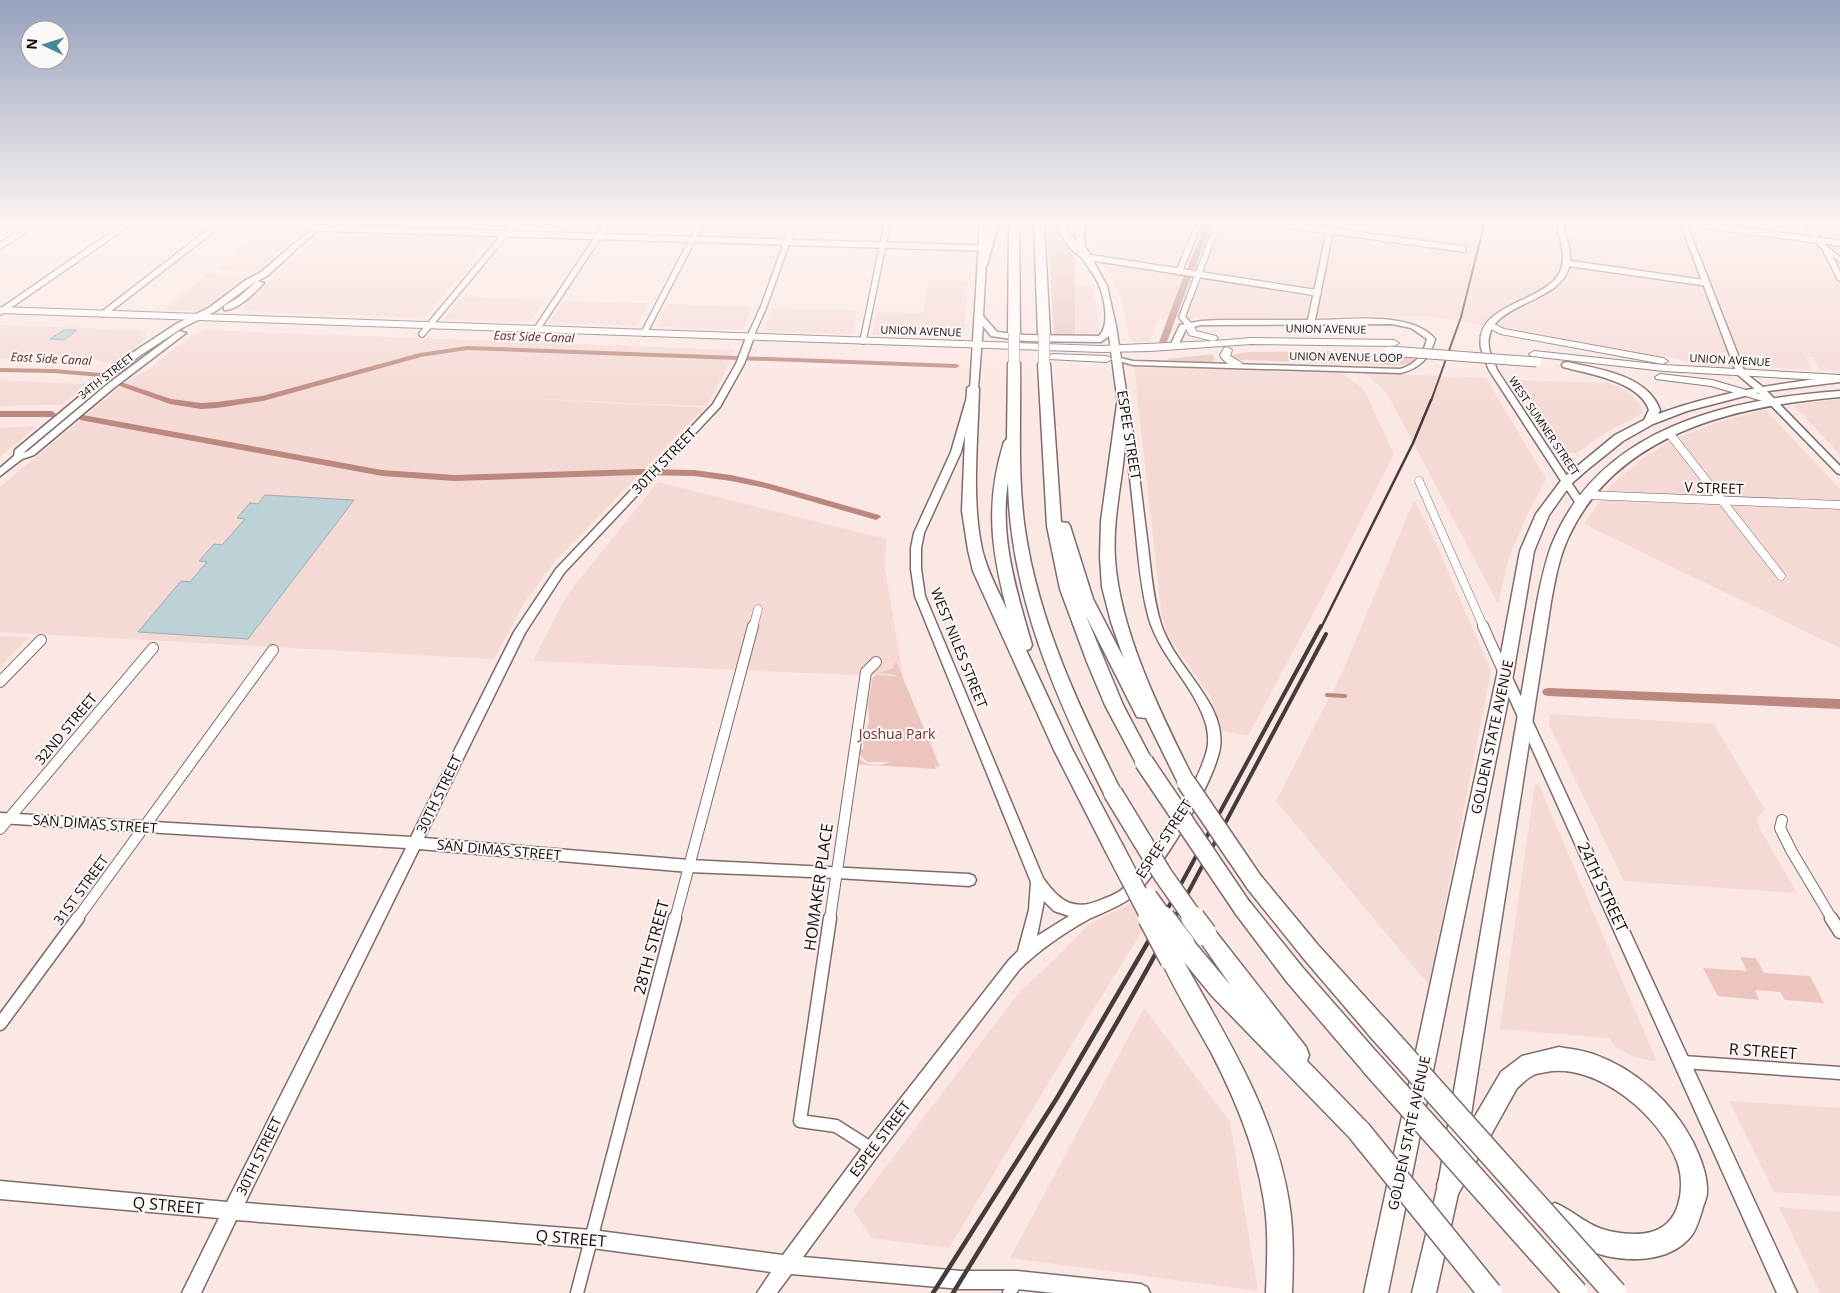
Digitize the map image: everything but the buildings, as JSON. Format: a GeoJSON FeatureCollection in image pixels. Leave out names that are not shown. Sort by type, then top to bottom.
{"type":"FeatureCollection","features":[{"type":"Feature","properties":{"kind":"highway"},"geometry":{"type":"LineString","coordinates":[[1014,285],[1014,435],[1015,496],[1018,530],[1035,608],[1051,657],[1075,718],[1113,793],[1163,875],[1204,934],[1286,1041],[1490,1293]]}},
{"type":"Feature","properties":{"kind":"highway"},"geometry":{"type":"LineString","coordinates":[[1042,285],[1044,364],[1054,526],[1068,589],[1095,662],[1114,705],[1144,762],[1242,907],[1295,975],[1576,1293]]}},
{"type":"Feature","properties":{"kind":"highway"},"geometry":{"type":"LineString","coordinates":[[1567,365],[1614,377],[1638,388],[1646,395],[1655,408],[1654,415],[1649,422]]}},
{"type":"Feature","properties":{"kind":"highway","name":"GOLDEN STATE AVENUE"},"geometry":{"type":"LineString","coordinates":[[1376,1293],[1505,675],[1527,551],[1543,514],[1567,481],[1619,438],[1649,422],[1684,409],[1745,392],[1840,379]]}},
{"type":"Feature","properties":{"kind":"highway"},"geometry":{"type":"LineString","coordinates":[[973,388],[969,512],[975,550],[981,570],[1063,750],[1113,846],[1177,952],[1258,1129],[1270,1167],[1277,1201],[1281,1242],[1278,1293]]}},
{"type":"Feature","properties":{"kind":"highway","name":"GOLDEN STATE AVENUE"},"geometry":{"type":"LineString","coordinates":[[1424,1293],[1449,1185],[1524,717],[1552,563],[1566,528],[1584,500],[1622,459],[1669,433],[1698,420],[1772,401],[1840,394]]}},
{"type":"Feature","properties":{"kind":"highway"},"geometry":{"type":"LineString","coordinates":[[1123,404],[1108,521],[1107,557],[1110,587],[1119,622],[1161,739]]}},
{"type":"Feature","properties":{"kind":"highway"},"geometry":{"type":"LineString","coordinates":[[1014,435],[1004,461],[999,492],[1001,552],[1036,690]]}},
{"type":"Feature","properties":{"kind":"highway"},"geometry":{"type":"LineString","coordinates":[[1051,484],[1086,599],[1122,675],[1186,782],[1254,882],[1377,1027],[1615,1293]]}},
{"type":"Feature","properties":{"kind":"highway"},"geometry":{"type":"LineString","coordinates":[[1177,952],[1220,990],[1359,1131]]}},
{"type":"Feature","properties":{"kind":"highway"},"geometry":{"type":"LineString","coordinates":[[1449,1185],[1509,1080],[1531,1064],[1558,1058],[1590,1064],[1609,1071],[1637,1090],[1654,1105],[1689,1158],[1694,1180],[1694,1200],[1690,1215],[1682,1228],[1670,1238],[1654,1245],[1630,1247],[1608,1244],[1585,1235],[1562,1222],[1495,1159]]}},
{"type":"Feature","properties":{"kind":"main road","name":"WEST NILES STREET"},"geometry":{"type":"LineString","coordinates":[[973,388],[980,285]]}},
{"type":"Feature","properties":{"kind":"main road","name":"ESPEE STREET"},"geometry":{"type":"LineString","coordinates":[[1103,285],[1110,317],[1123,404]]}},
{"type":"Feature","properties":{"kind":"main road","name":"UNION AVENUE"},"geometry":{"type":"LineString","coordinates":[[1,313],[103,314],[195,322],[422,334],[747,346],[1116,354],[1392,347]]}},
{"type":"Feature","properties":{"kind":"main road","name":"UNION AVENUE"},"geometry":{"type":"LineString","coordinates":[[1,313],[179,326],[211,318],[644,333],[747,346],[862,341],[976,350]]}},
{"type":"Feature","properties":{"kind":"main road"},"geometry":{"type":"LineString","coordinates":[[978,314],[994,334],[1001,337],[1093,340],[1106,336],[1110,317]]}},
{"type":"Feature","properties":{"kind":"main road"},"geometry":{"type":"LineString","coordinates":[[1490,325],[1500,330],[1654,358],[1695,371]]}},
{"type":"Feature","properties":{"kind":"main road"},"geometry":{"type":"LineString","coordinates":[[1190,326],[1192,333],[1202,337],[1238,341]]}},
{"type":"Feature","properties":{"kind":"main road","name":"UNION AVENUE"},"geometry":{"type":"LineString","coordinates":[[1116,354],[1174,346],[1238,341],[1321,340],[1695,371],[1840,379]]}},
{"type":"Feature","properties":{"kind":"main road"},"geometry":{"type":"LineString","coordinates":[[1227,350],[1224,355],[1226,358],[1238,365]]}},
{"type":"Feature","properties":{"kind":"main road","name":"UNION AVENUE"},"geometry":{"type":"LineString","coordinates":[[1536,358],[1567,365],[1712,383],[1772,401]]}},
{"type":"Feature","properties":{"kind":"main road","name":"24TH STREET"},"geometry":{"type":"LineString","coordinates":[[1505,675],[1787,1293]]}},
{"type":"Feature","properties":{"kind":"street"},"geometry":{"type":"LineString","coordinates":[[1,313],[40,285]]}},
{"type":"Feature","properties":{"kind":"street"},"geometry":{"type":"LineString","coordinates":[[103,314],[140,285]]}},
{"type":"Feature","properties":{"kind":"street","name":"34TH STREET"},"geometry":{"type":"LineString","coordinates":[[0,473],[19,457],[31,453],[158,349],[247,285]]}},
{"type":"Feature","properties":{"kind":"street"},"geometry":{"type":"LineString","coordinates":[[211,318],[242,299],[258,285]]}},
{"type":"Feature","properties":{"kind":"street"},"geometry":{"type":"LineString","coordinates":[[422,334],[463,285]]}},
{"type":"Feature","properties":{"kind":"street"},"geometry":{"type":"LineString","coordinates":[[531,338],[566,285]]}},
{"type":"Feature","properties":{"kind":"street"},"geometry":{"type":"LineString","coordinates":[[644,333],[669,285]]}},
{"type":"Feature","properties":{"kind":"street"},"geometry":{"type":"LineString","coordinates":[[747,346],[771,285]]}},
{"type":"Feature","properties":{"kind":"street"},"geometry":{"type":"LineString","coordinates":[[862,341],[874,285]]}},
{"type":"Feature","properties":{"kind":"street"},"geometry":{"type":"LineString","coordinates":[[1190,326],[1182,317],[1194,285]]}},
{"type":"Feature","properties":{"kind":"street"},"geometry":{"type":"LineString","coordinates":[[1267,285],[1318,293]]}},
{"type":"Feature","properties":{"kind":"street"},"geometry":{"type":"LineString","coordinates":[[1311,322],[1320,285]]}},
{"type":"Feature","properties":{"kind":"street"},"geometry":{"type":"LineString","coordinates":[[1490,325],[1508,309],[1549,285]]}},
{"type":"Feature","properties":{"kind":"street"},"geometry":{"type":"LineString","coordinates":[[1707,285],[1741,374],[1760,389],[1840,471]]}},
{"type":"Feature","properties":{"kind":"street","name":"UNION AVENUE LOOP"},"geometry":{"type":"LineString","coordinates":[[1190,326],[1220,322],[1405,323],[1425,332],[1431,339],[1424,358],[1412,368],[1401,370],[1238,365]]}},
{"type":"Feature","properties":{"kind":"street","name":"WEST SUMNER STREET"},"geometry":{"type":"LineString","coordinates":[[1490,325],[1484,343],[1488,360],[1567,481],[1584,500]]}},
{"type":"Feature","properties":{"kind":"street","name":"34TH STREET"},"geometry":{"type":"LineString","coordinates":[[19,457],[18,452],[135,355],[179,326]]}},
{"type":"Feature","properties":{"kind":"street"},"geometry":{"type":"LineString","coordinates":[[1174,346],[1183,327],[1190,326]]}},
{"type":"Feature","properties":{"kind":"street","name":"30TH STREET"},"geometry":{"type":"LineString","coordinates":[[191,1293],[520,632],[534,608],[560,571],[718,405],[740,364],[747,346]]}},
{"type":"Feature","properties":{"kind":"street","name":"UNION AVENUE"},"geometry":{"type":"LineString","coordinates":[[1116,354],[1134,363],[1238,365]]}},
{"type":"Feature","properties":{"kind":"street","name":"WEST NILES STREET"},"geometry":{"type":"LineString","coordinates":[[973,388],[956,452],[944,475],[920,533],[916,548],[916,570],[920,596],[1038,882],[1036,915],[1024,954]]}},
{"type":"Feature","properties":{"kind":"street","name":"ESPEE STREET"},"geometry":{"type":"LineString","coordinates":[[766,1293],[872,1149],[1024,954],[1061,928],[1125,895],[1147,870],[1187,808],[1214,749],[1212,724],[1202,701],[1172,656],[1153,612],[1133,450],[1123,404]]}},
{"type":"Feature","properties":{"kind":"street"},"geometry":{"type":"LineString","coordinates":[[1669,433],[1781,576]]}},
{"type":"Feature","properties":{"kind":"street","name":"24TH STREET"},"geometry":{"type":"LineString","coordinates":[[1419,481],[1505,675]]}},
{"type":"Feature","properties":{"kind":"street","name":"V STREET"},"geometry":{"type":"LineString","coordinates":[[1584,500],[1722,500],[1840,505]]}},
{"type":"Feature","properties":{"kind":"street","name":"28TH STREET"},"geometry":{"type":"LineString","coordinates":[[577,1293],[758,609]]}},
{"type":"Feature","properties":{"kind":"street"},"geometry":{"type":"LineString","coordinates":[[0,682],[41,640]]}},
{"type":"Feature","properties":{"kind":"street","name":"32ND STREET"},"geometry":{"type":"LineString","coordinates":[[3,822],[153,648]]}},
{"type":"Feature","properties":{"kind":"street","name":"31ST STREET"},"geometry":{"type":"LineString","coordinates":[[0,1024],[273,650]]}},
{"type":"Feature","properties":{"kind":"street","name":"HOMAKER PLACE"},"geometry":{"type":"LineString","coordinates":[[872,1149],[836,1126],[800,1122],[866,672],[876,662]]}},
{"type":"Feature","properties":{"kind":"street"},"geometry":{"type":"LineString","coordinates":[[1782,820],[1780,828],[1792,852],[1840,932]]}},
{"type":"Feature","properties":{"kind":"street","name":"SAN DIMAS STREET"},"geometry":{"type":"LineString","coordinates":[[3,822],[144,827],[415,843],[689,866],[969,880]]}},
{"type":"Feature","properties":{"kind":"street"},"geometry":{"type":"LineString","coordinates":[[1038,882],[1051,901],[1062,910],[1093,910]]}},
{"type":"Feature","properties":{"kind":"street","name":"R STREET"},"geometry":{"type":"LineString","coordinates":[[1683,1062],[1840,1073]]}},
{"type":"Feature","properties":{"kind":"street","name":"Q STREET"},"geometry":{"type":"LineString","coordinates":[[0,1190],[232,1211],[592,1239],[788,1265],[961,1280],[1013,1287],[1142,1293]]}},
{"type":"Feature","properties":{"kind":"shaded area"},"geometry":{"type":"Polygon","coordinates":[[[193,285],[237,285],[201,310],[163,310],[193,285]]]}},
{"type":"Feature","properties":{"kind":"shaded area"},"geometry":{"type":"Polygon","coordinates":[[[265,285],[452,285],[425,318],[256,312],[246,310],[247,302],[265,285]]]}},
{"type":"Feature","properties":{"kind":"shaded area"},"geometry":{"type":"Polygon","coordinates":[[[927,285],[968,285],[964,333],[949,338],[872,335],[877,312],[923,313],[927,285]]]}},
{"type":"Feature","properties":{"kind":"shaded area"},"geometry":{"type":"Polygon","coordinates":[[[1075,285],[1091,285],[1096,302],[1099,333],[1097,335],[1075,336],[1075,285]]]}},
{"type":"Feature","properties":{"kind":"shaded area"},"geometry":{"type":"Polygon","coordinates":[[[1114,285],[1840,285],[1840,371],[1820,370],[1813,357],[1806,357],[1812,370],[1754,367],[1749,355],[1718,352],[1722,366],[1702,366],[1674,358],[1428,316],[1160,318],[1149,342],[1137,343],[1129,339],[1123,305],[1114,285]]]}},
{"type":"Feature","properties":{"kind":"shaded area"},"geometry":{"type":"Polygon","coordinates":[[[462,297],[545,300],[529,322],[444,319],[462,297]]]}},
{"type":"Feature","properties":{"kind":"shaded area"},"geometry":{"type":"Polygon","coordinates":[[[564,301],[648,303],[636,326],[549,323],[564,301]]]}},
{"type":"Feature","properties":{"kind":"shaded area"},"geometry":{"type":"Polygon","coordinates":[[[667,304],[752,307],[743,330],[656,327],[667,304]]]}},
{"type":"Feature","properties":{"kind":"shaded area"},"geometry":{"type":"Polygon","coordinates":[[[772,308],[858,311],[853,334],[764,331],[772,308]]]}},
{"type":"Feature","properties":{"kind":"shaded area"},"geometry":{"type":"Polygon","coordinates":[[[0,325],[138,330],[147,335],[143,341],[114,365],[83,355],[0,358],[0,325]]]}},
{"type":"Feature","properties":{"kind":"shaded area"},"geometry":{"type":"Polygon","coordinates":[[[204,330],[734,350],[722,378],[706,406],[498,397],[704,408],[555,561],[524,603],[494,659],[0,632],[0,487],[126,382],[150,369],[176,347],[204,330]]]}},
{"type":"Feature","properties":{"kind":"shaded area"},"geometry":{"type":"Polygon","coordinates":[[[1134,367],[1342,373],[1364,390],[1394,454],[1331,580],[1248,736],[1218,730],[1210,695],[1174,645],[1162,635],[1167,630],[1162,618],[1134,367]]]}},
{"type":"Feature","properties":{"kind":"shaded area"},"geometry":{"type":"Polygon","coordinates":[[[1365,373],[1486,378],[1546,479],[1527,515],[1508,560],[1498,604],[1387,393],[1365,373]]]}},
{"type":"Feature","properties":{"kind":"shaded area"},"geometry":{"type":"Polygon","coordinates":[[[0,380],[87,383],[63,404],[0,406],[0,380]]]}},
{"type":"Feature","properties":{"kind":"shaded area"},"geometry":{"type":"Polygon","coordinates":[[[1513,380],[1608,383],[1622,388],[1631,395],[1640,405],[1643,413],[1609,431],[1577,453],[1560,452],[1513,380]]]}},
{"type":"Feature","properties":{"kind":"shaded area"},"geometry":{"type":"Polygon","coordinates":[[[1840,399],[1840,454],[1793,405],[1840,399]]]}},
{"type":"Feature","properties":{"kind":"shaded area"},"geometry":{"type":"Polygon","coordinates":[[[1764,410],[1840,489],[1840,648],[1584,524],[1611,485],[1642,459],[1672,440],[1718,422],[1764,410]]]}},
{"type":"Feature","properties":{"kind":"shaded area"},"geometry":{"type":"Polygon","coordinates":[[[37,426],[0,457],[0,428],[37,426]]]}},
{"type":"Feature","properties":{"kind":"shaded area"},"geometry":{"type":"Polygon","coordinates":[[[658,482],[886,539],[885,569],[903,677],[533,661],[561,606],[574,586],[658,482]]]}},
{"type":"Feature","properties":{"kind":"shaded area"},"geometry":{"type":"Polygon","coordinates":[[[1414,500],[1430,530],[1491,671],[1429,985],[1276,801],[1343,671],[1414,500]]]}},
{"type":"Feature","properties":{"kind":"shaded area"},"geometry":{"type":"Polygon","coordinates":[[[0,636],[29,637],[0,667],[0,636]]]}},
{"type":"Feature","properties":{"kind":"shaded area"},"geometry":{"type":"Polygon","coordinates":[[[1550,714],[1714,724],[1765,810],[1757,817],[1759,827],[1797,893],[1624,881],[1549,725],[1550,714]]]}},
{"type":"Feature","properties":{"kind":"shaded area"},"geometry":{"type":"Polygon","coordinates":[[[1535,784],[1539,785],[1657,1062],[1634,1057],[1616,1047],[1609,1038],[1500,1029],[1535,784]]]}},
{"type":"Feature","properties":{"kind":"shaded area"},"geometry":{"type":"Polygon","coordinates":[[[1131,903],[1142,904],[1148,922],[949,1248],[872,1238],[853,1210],[1021,990],[1088,925],[1131,903]]]}},
{"type":"Feature","properties":{"kind":"shaded area"},"geometry":{"type":"Polygon","coordinates":[[[1144,1008],[1230,1122],[1258,1291],[1010,1258],[1144,1008]]]}},
{"type":"Feature","properties":{"kind":"shaded area"},"geometry":{"type":"Polygon","coordinates":[[[1729,1101],[1840,1108],[1840,1196],[1774,1192],[1729,1101]]]}},
{"type":"Feature","properties":{"kind":"shaded area"},"geometry":{"type":"Polygon","coordinates":[[[1779,1207],[1840,1212],[1840,1293],[1820,1293],[1779,1207]]]}},
{"type":"Feature","properties":{"kind":"green space"},"geometry":{"type":"Polygon","coordinates":[[[1051,285],[1075,285],[1075,336],[1054,335],[1051,285]]]}},
{"type":"Feature","properties":{"kind":"green space"},"geometry":{"type":"Polygon","coordinates":[[[1328,351],[1416,356],[1410,363],[1394,365],[1240,360],[1234,359],[1231,355],[1248,352],[1328,351]]]}},
{"type":"Feature","properties":{"kind":"green space"},"geometry":{"type":"Polygon","coordinates":[[[1213,354],[1215,360],[1212,362],[1170,361],[1167,359],[1213,354]]]}},
{"type":"Feature","properties":{"kind":"green space","name":"Joshua Park"},"geometry":{"type":"Polygon","coordinates":[[[896,661],[940,767],[935,766],[936,769],[854,764],[858,758],[865,763],[873,764],[890,762],[867,762],[860,755],[860,750],[864,746],[862,742],[869,722],[868,704],[873,677],[877,675],[898,677],[893,674],[879,673],[893,668],[896,661]]]}},
{"type":"Feature","properties":{"kind":"green space"},"geometry":{"type":"Polygon","coordinates":[[[1740,957],[1756,958],[1764,973],[1810,976],[1824,1003],[1785,1000],[1780,992],[1755,990],[1759,1000],[1718,996],[1703,968],[1747,971],[1740,957]]]}},
{"type":"Feature","properties":{"kind":"waterway","name":"East Side Canal"},"geometry":{"type":"LineString","coordinates":[[1163,342],[1184,285]]}},
{"type":"Feature","properties":{"kind":"waterway","name":"East Side Canal"},"geometry":{"type":"LineString","coordinates":[[121,385],[170,401],[201,406],[217,405],[263,398],[420,355],[467,348],[956,366]]}},
{"type":"Feature","properties":{"kind":"waterway","name":"East Side Canal"},"geometry":{"type":"LineString","coordinates":[[0,370],[54,371],[101,375]]}},
{"type":"Feature","properties":{"kind":"waterway"},"geometry":{"type":"LineString","coordinates":[[0,414],[52,414]]}},
{"type":"Feature","properties":{"kind":"waterway"},"geometry":{"type":"LineString","coordinates":[[83,418],[382,473],[455,478],[638,472],[694,473],[731,478],[767,486],[876,517]]}},
{"type":"Feature","properties":{"kind":"waterway"},"geometry":{"type":"LineString","coordinates":[[1548,692],[1840,704]]}},
{"type":"Feature","properties":{"kind":"waterway"},"geometry":{"type":"LineString","coordinates":[[1327,695],[1345,696]]}},
{"type":"Feature","properties":{"kind":"railway"},"geometry":{"type":"LineString","coordinates":[[1431,401],[1461,317],[1469,285]]}},
{"type":"Feature","properties":{"kind":"railway"},"geometry":{"type":"LineString","coordinates":[[1321,628],[1413,443],[1431,400]]}},
{"type":"Feature","properties":{"kind":"railway"},"geometry":{"type":"LineString","coordinates":[[1162,919],[1321,626]]}},
{"type":"Feature","properties":{"kind":"railway"},"geometry":{"type":"LineString","coordinates":[[1174,919],[1326,634]]}},
{"type":"Feature","properties":{"kind":"railway"},"geometry":{"type":"LineString","coordinates":[[933,1293],[1057,1098],[1162,918]]}},
{"type":"Feature","properties":{"kind":"railway"},"geometry":{"type":"LineString","coordinates":[[953,1293],[1095,1060],[1175,918]]}}]}
